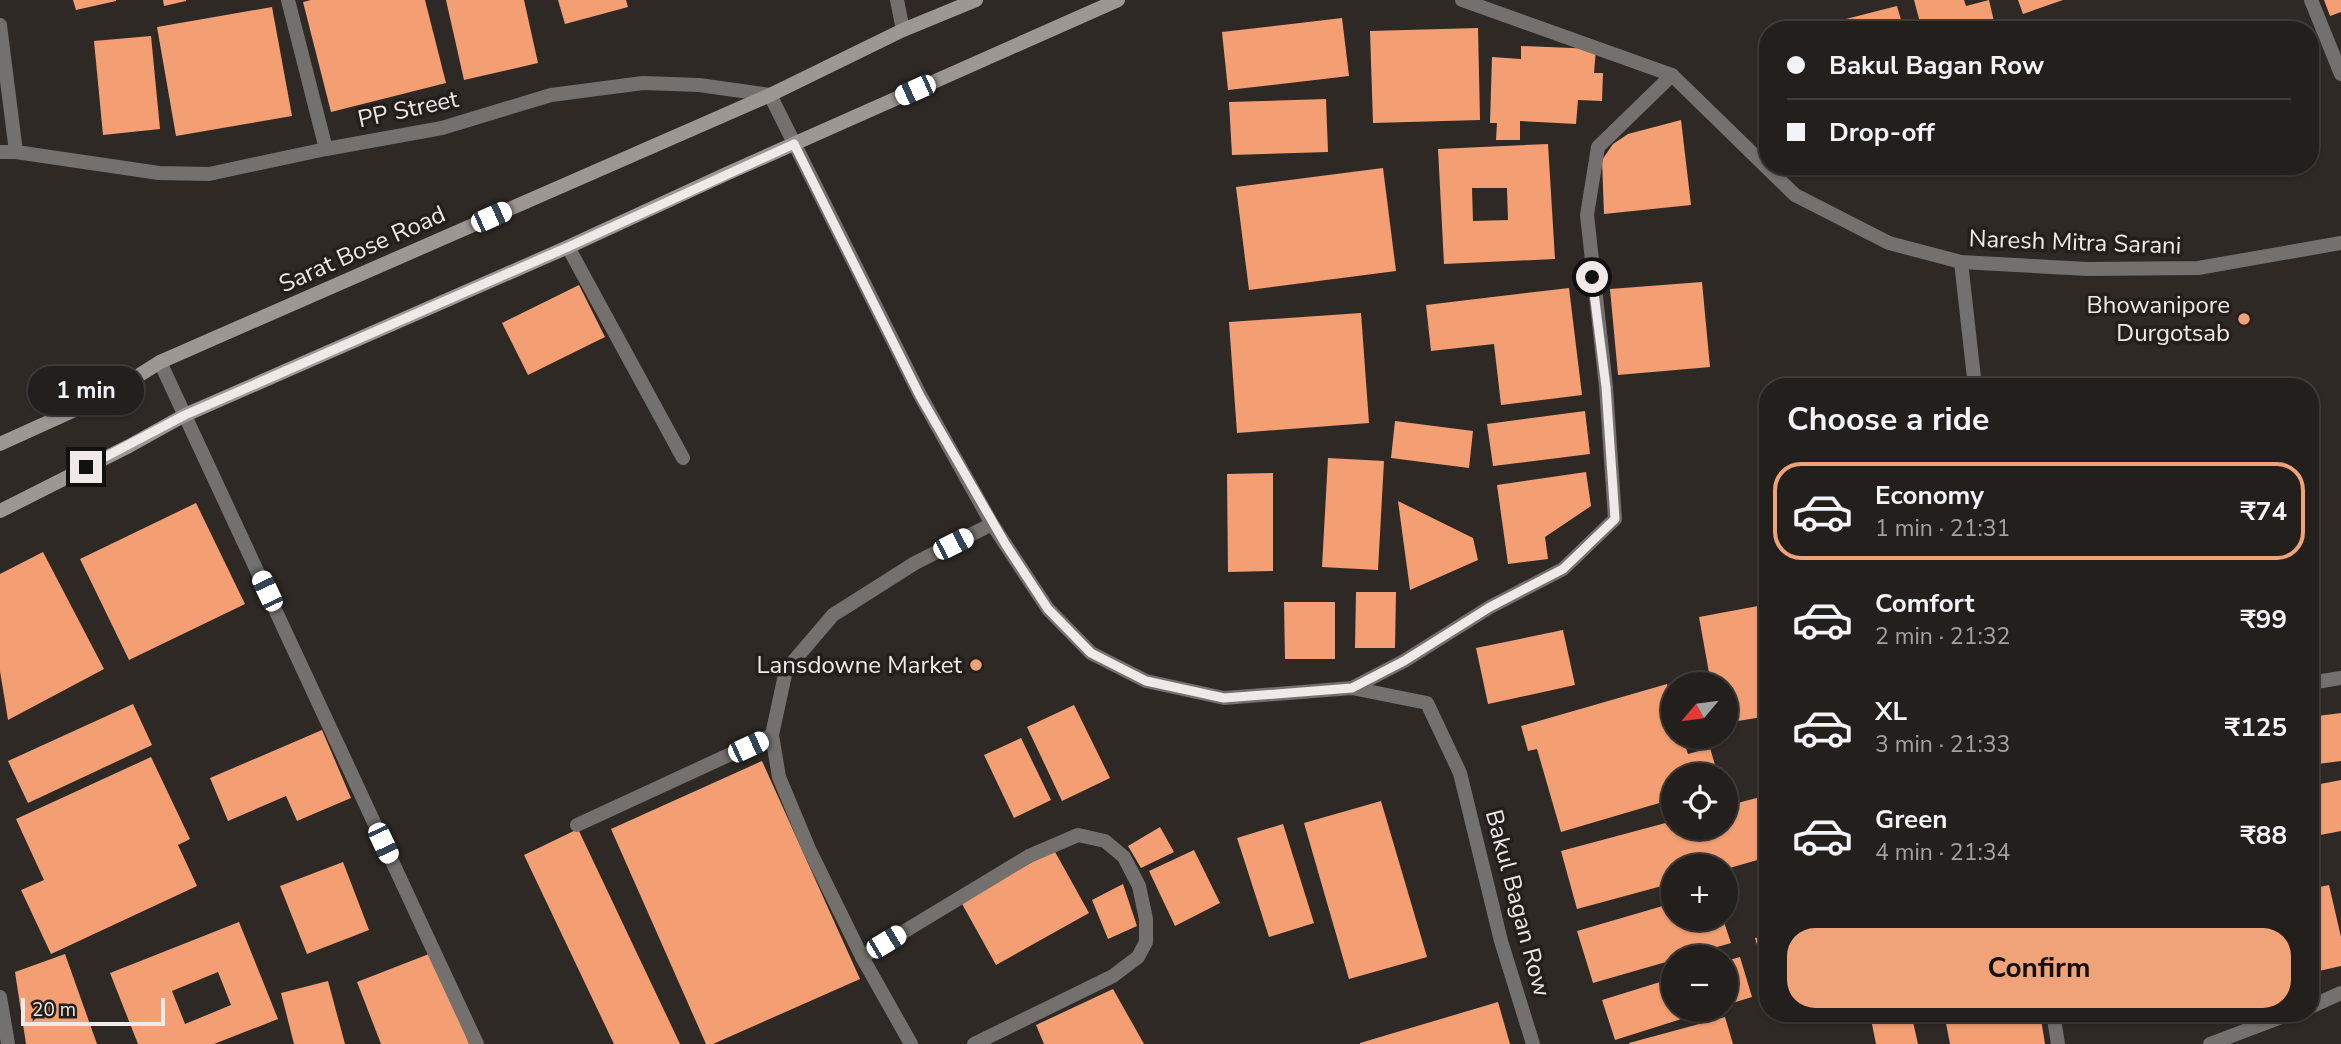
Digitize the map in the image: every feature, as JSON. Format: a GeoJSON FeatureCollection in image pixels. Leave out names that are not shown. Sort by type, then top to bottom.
{"type":"FeatureCollection","features":[{"type":"Feature","properties":{"kind":"main road","name":"Sarat Bose Road"},"geometry":{"type":"LineString","coordinates":[[0,444],[108,395],[160,362],[770,94],[903,30],[976,0]]}},
{"type":"Feature","properties":{"kind":"main road"},"geometry":{"type":"LineString","coordinates":[[0,511],[185,415],[568,247],[1118,0]]}},
{"type":"Feature","properties":{"kind":"street"},"geometry":{"type":"LineString","coordinates":[[288,0],[326,149]]}},
{"type":"Feature","properties":{"kind":"street"},"geometry":{"type":"LineString","coordinates":[[897,0],[903,30]]}},
{"type":"Feature","properties":{"kind":"street","name":"Naresh Mitra Sarani"},"geometry":{"type":"LineString","coordinates":[[1462,0],[1672,75],[1759,160]]}},
{"type":"Feature","properties":{"kind":"street"},"geometry":{"type":"LineString","coordinates":[[2311,0],[2341,74]]}},
{"type":"Feature","properties":{"kind":"street"},"geometry":{"type":"LineString","coordinates":[[0,25],[16,152]]}},
{"type":"Feature","properties":{"kind":"street"},"geometry":{"type":"LineString","coordinates":[[770,94],[920,396],[992,524],[1048,609],[1091,653],[1146,681],[1224,698],[1352,688],[1404,661],[1490,607],[1563,569],[1615,519],[1606,387],[1587,215],[1598,147],[1672,75]]}},
{"type":"Feature","properties":{"kind":"street","name":"PP Street"},"geometry":{"type":"LineString","coordinates":[[0,152],[159,173],[209,174],[442,128],[551,95],[643,83],[699,85],[770,94]]}},
{"type":"Feature","properties":{"kind":"street","name":"Naresh Mitra Sarani"},"geometry":{"type":"LineString","coordinates":[[1774,175],[1795,195],[1889,243],[1961,262],[2088,269],[2198,268],[2341,243]]}},
{"type":"Feature","properties":{"kind":"street"},"geometry":{"type":"LineString","coordinates":[[568,247],[683,458]]}},
{"type":"Feature","properties":{"kind":"street"},"geometry":{"type":"LineString","coordinates":[[1961,262],[1974,378]]}},
{"type":"Feature","properties":{"kind":"street"},"geometry":{"type":"LineString","coordinates":[[160,362],[477,1044]]}},
{"type":"Feature","properties":{"kind":"street"},"geometry":{"type":"LineString","coordinates":[[911,1044],[862,957],[809,849],[779,777],[772,735],[786,670],[833,615],[915,563],[992,524]]}},
{"type":"Feature","properties":{"kind":"street"},"geometry":{"type":"LineString","coordinates":[[2319,682],[2341,678]]}},
{"type":"Feature","properties":{"kind":"street","name":"Bakul Bagan Row"},"geometry":{"type":"LineString","coordinates":[[1352,688],[1427,703],[1460,773],[1501,940],[1533,1044]]}},
{"type":"Feature","properties":{"kind":"street"},"geometry":{"type":"LineString","coordinates":[[577,825],[772,735]]}},
{"type":"Feature","properties":{"kind":"street"},"geometry":{"type":"LineString","coordinates":[[862,957],[1029,856],[1078,835],[1105,841],[1124,857],[1139,886],[1146,919],[1146,942],[1138,957],[1113,976],[974,1044]]}},
{"type":"Feature","properties":{"kind":"street"},"geometry":{"type":"LineString","coordinates":[[2319,1003],[2341,993]]}},
{"type":"Feature","properties":{"kind":"street"},"geometry":{"type":"LineString","coordinates":[[0,997],[8,1044]]}},
{"type":"Feature","properties":{"kind":"street"},"geometry":{"type":"LineString","coordinates":[[2054,1022],[2057,1044]]}},
{"type":"Feature","properties":{"kind":"street"},"geometry":{"type":"LineString","coordinates":[[2210,1044],[2268,1022]]}},
{"type":"Feature","properties":{"kind":"building"},"geometry":{"type":"Polygon","coordinates":[[[73,0],[116,0],[116,1],[76,10],[73,0]]]}},
{"type":"Feature","properties":{"kind":"building"},"geometry":{"type":"Polygon","coordinates":[[[163,0],[186,0],[186,1],[164,6],[163,0]]]}},
{"type":"Feature","properties":{"kind":"building"},"geometry":{"type":"Polygon","coordinates":[[[425,0],[446,83],[331,112],[303,2],[425,0]]]}},
{"type":"Feature","properties":{"kind":"building"},"geometry":{"type":"Polygon","coordinates":[[[446,0],[524,0],[538,63],[464,80],[446,0]]]}},
{"type":"Feature","properties":{"kind":"building"},"geometry":{"type":"Polygon","coordinates":[[[558,0],[626,0],[628,7],[565,24],[558,0]]]}},
{"type":"Feature","properties":{"kind":"building"},"geometry":{"type":"Polygon","coordinates":[[[1914,0],[1964,0],[1966,6],[1989,0],[1994,21],[1920,21],[1914,0]]]}},
{"type":"Feature","properties":{"kind":"building"},"geometry":{"type":"Polygon","coordinates":[[[2018,0],[2063,0],[2023,14],[2018,0]]]}},
{"type":"Feature","properties":{"kind":"building"},"geometry":{"type":"Polygon","coordinates":[[[2324,0],[2341,0],[2341,12],[2330,16],[2324,0]]]}},
{"type":"Feature","properties":{"kind":"building"},"geometry":{"type":"Polygon","coordinates":[[[1897,6],[1901,21],[1838,21],[1897,6]]]}},
{"type":"Feature","properties":{"kind":"building"},"geometry":{"type":"Polygon","coordinates":[[[272,7],[292,116],[176,136],[157,27],[272,7]]]}},
{"type":"Feature","properties":{"kind":"building"},"geometry":{"type":"Polygon","coordinates":[[[1342,18],[1349,76],[1228,90],[1222,32],[1342,18]]]}},
{"type":"Feature","properties":{"kind":"building"},"geometry":{"type":"Polygon","coordinates":[[[1478,28],[1480,120],[1373,123],[1370,31],[1478,28]]]}},
{"type":"Feature","properties":{"kind":"building"},"geometry":{"type":"Polygon","coordinates":[[[151,36],[160,129],[103,135],[94,41],[151,36]]]}},
{"type":"Feature","properties":{"kind":"building"},"geometry":{"type":"Polygon","coordinates":[[[1521,46],[1596,49],[1594,73],[1603,73],[1602,101],[1578,100],[1576,124],[1520,121],[1520,140],[1496,140],[1497,123],[1490,123],[1492,57],[1521,59],[1521,46]]]}},
{"type":"Feature","properties":{"kind":"building"},"geometry":{"type":"Polygon","coordinates":[[[1326,99],[1328,152],[1232,155],[1229,102],[1326,99]]]}},
{"type":"Feature","properties":{"kind":"building"},"geometry":{"type":"Polygon","coordinates":[[[1681,120],[1691,205],[1604,214],[1602,160],[1613,144],[1628,134],[1681,120]]]}},
{"type":"Feature","properties":{"kind":"building"},"geometry":{"type":"Polygon","coordinates":[[[1548,144],[1555,259],[1444,264],[1438,149],[1548,144]],[[1472,188],[1473,221],[1508,220],[1507,188],[1472,188]]]}},
{"type":"Feature","properties":{"kind":"building"},"geometry":{"type":"Polygon","coordinates":[[[1383,168],[1396,271],[1249,290],[1236,187],[1383,168]]]}},
{"type":"Feature","properties":{"kind":"building"},"geometry":{"type":"Polygon","coordinates":[[[1702,282],[1710,367],[1618,375],[1610,289],[1702,282]]]}},
{"type":"Feature","properties":{"kind":"building"},"geometry":{"type":"Polygon","coordinates":[[[579,285],[605,337],[528,375],[502,323],[579,285]]]}},
{"type":"Feature","properties":{"kind":"building"},"geometry":{"type":"Polygon","coordinates":[[[1569,288],[1582,395],[1501,405],[1494,344],[1431,351],[1426,305],[1569,288]]]}},
{"type":"Feature","properties":{"kind":"building"},"geometry":{"type":"Polygon","coordinates":[[[1361,313],[1369,423],[1237,433],[1229,322],[1361,313]]]}},
{"type":"Feature","properties":{"kind":"building"},"geometry":{"type":"Polygon","coordinates":[[[1585,411],[1590,454],[1493,466],[1487,424],[1585,411]]]}},
{"type":"Feature","properties":{"kind":"building"},"geometry":{"type":"Polygon","coordinates":[[[1395,421],[1473,431],[1469,468],[1391,458],[1395,421]]]}},
{"type":"Feature","properties":{"kind":"building"},"geometry":{"type":"Polygon","coordinates":[[[1328,458],[1384,461],[1378,570],[1322,567],[1328,458]]]}},
{"type":"Feature","properties":{"kind":"building"},"geometry":{"type":"Polygon","coordinates":[[[1586,472],[1591,506],[1545,537],[1548,559],[1508,564],[1497,485],[1586,472]]]}},
{"type":"Feature","properties":{"kind":"building"},"geometry":{"type":"Polygon","coordinates":[[[1273,473],[1273,571],[1228,572],[1227,474],[1273,473]]]}},
{"type":"Feature","properties":{"kind":"building"},"geometry":{"type":"Polygon","coordinates":[[[1398,501],[1473,538],[1478,560],[1410,590],[1398,501]]]}},
{"type":"Feature","properties":{"kind":"building"},"geometry":{"type":"Polygon","coordinates":[[[196,503],[245,604],[129,660],[80,559],[196,503]]]}},
{"type":"Feature","properties":{"kind":"building"},"geometry":{"type":"Polygon","coordinates":[[[43,552],[104,669],[8,720],[0,671],[0,574],[43,552]]]}},
{"type":"Feature","properties":{"kind":"building"},"geometry":{"type":"Polygon","coordinates":[[[1356,592],[1396,592],[1395,648],[1355,648],[1356,592]]]}},
{"type":"Feature","properties":{"kind":"building"},"geometry":{"type":"Polygon","coordinates":[[[1284,602],[1335,602],[1335,659],[1285,659],[1284,602]]]}},
{"type":"Feature","properties":{"kind":"building"},"geometry":{"type":"Polygon","coordinates":[[[1758,606],[1759,718],[1738,721],[1738,672],[1709,672],[1699,617],[1758,606]]]}},
{"type":"Feature","properties":{"kind":"building"},"geometry":{"type":"Polygon","coordinates":[[[1563,630],[1575,685],[1488,704],[1476,648],[1563,630]]]}},
{"type":"Feature","properties":{"kind":"building"},"geometry":{"type":"Polygon","coordinates":[[[1661,686],[1661,749],[1686,749],[1688,754],[1710,749],[1714,763],[1661,763],[1661,803],[1561,832],[1537,749],[1528,751],[1521,726],[1661,686]]]}},
{"type":"Feature","properties":{"kind":"building"},"geometry":{"type":"Polygon","coordinates":[[[133,704],[152,745],[28,803],[8,761],[133,704]]]}},
{"type":"Feature","properties":{"kind":"building"},"geometry":{"type":"Polygon","coordinates":[[[1074,705],[1110,778],[1062,801],[1027,727],[1074,705]]]}},
{"type":"Feature","properties":{"kind":"building"},"geometry":{"type":"Polygon","coordinates":[[[2341,713],[2341,761],[2319,764],[2319,716],[2341,713]]]}},
{"type":"Feature","properties":{"kind":"building"},"geometry":{"type":"Polygon","coordinates":[[[322,730],[351,798],[297,821],[286,796],[228,821],[210,778],[322,730]]]}},
{"type":"Feature","properties":{"kind":"building"},"geometry":{"type":"Polygon","coordinates":[[[1021,738],[1051,800],[1014,818],[984,755],[1021,738]]]}},
{"type":"Feature","properties":{"kind":"building"},"geometry":{"type":"Polygon","coordinates":[[[151,757],[190,839],[178,845],[197,886],[51,954],[21,890],[44,880],[16,819],[151,757]]]}},
{"type":"Feature","properties":{"kind":"building"},"geometry":{"type":"Polygon","coordinates":[[[762,761],[860,979],[713,1044],[706,1044],[611,829],[762,761]]]}},
{"type":"Feature","properties":{"kind":"building"},"geometry":{"type":"Polygon","coordinates":[[[2341,780],[2341,831],[2319,835],[2319,784],[2341,780]]]}},
{"type":"Feature","properties":{"kind":"building"},"geometry":{"type":"Polygon","coordinates":[[[1759,797],[1759,860],[1738,866],[1738,854],[1661,854],[1661,886],[1577,909],[1561,851],[1661,824],[1661,840],[1738,840],[1738,803],[1759,797]]]}},
{"type":"Feature","properties":{"kind":"building"},"geometry":{"type":"Polygon","coordinates":[[[1381,801],[1427,957],[1349,979],[1304,823],[1381,801]]]}},
{"type":"Feature","properties":{"kind":"building"},"geometry":{"type":"Polygon","coordinates":[[[1283,824],[1314,923],[1269,937],[1237,838],[1283,824]]]}},
{"type":"Feature","properties":{"kind":"building"},"geometry":{"type":"Polygon","coordinates":[[[1160,827],[1174,852],[1141,868],[1128,846],[1160,827]]]}},
{"type":"Feature","properties":{"kind":"building"},"geometry":{"type":"Polygon","coordinates":[[[578,829],[680,1044],[614,1044],[524,855],[578,829]]]}},
{"type":"Feature","properties":{"kind":"building"},"geometry":{"type":"Polygon","coordinates":[[[1054,850],[1089,913],[996,965],[961,902],[1054,850]]]}},
{"type":"Feature","properties":{"kind":"building"},"geometry":{"type":"Polygon","coordinates":[[[1194,850],[1220,903],[1175,926],[1149,871],[1194,850]]]}},
{"type":"Feature","properties":{"kind":"building"},"geometry":{"type":"Polygon","coordinates":[[[343,862],[369,930],[307,954],[280,886],[343,862]]]}},
{"type":"Feature","properties":{"kind":"building"},"geometry":{"type":"Polygon","coordinates":[[[1123,884],[1137,926],[1108,939],[1092,900],[1123,884]]]}},
{"type":"Feature","properties":{"kind":"building"},"geometry":{"type":"Polygon","coordinates":[[[2329,885],[2341,937],[2341,966],[2319,971],[2319,887],[2329,885]]]}},
{"type":"Feature","properties":{"kind":"building"},"geometry":{"type":"Polygon","coordinates":[[[1661,906],[1661,931],[1727,931],[1731,943],[1661,945],[1661,963],[1593,983],[1577,931],[1661,906]]]}},
{"type":"Feature","properties":{"kind":"building"},"geometry":{"type":"Polygon","coordinates":[[[239,922],[278,1019],[214,1044],[138,1044],[110,973],[239,922]],[[218,972],[172,991],[185,1024],[231,1005],[218,972]]]}},
{"type":"Feature","properties":{"kind":"building"},"geometry":{"type":"Polygon","coordinates":[[[434,952],[469,1044],[381,1044],[357,982],[434,952]]]}},
{"type":"Feature","properties":{"kind":"building"},"geometry":{"type":"Polygon","coordinates":[[[65,954],[97,1044],[26,1044],[15,972],[65,954]]]}},
{"type":"Feature","properties":{"kind":"building"},"geometry":{"type":"Polygon","coordinates":[[[1738,958],[1752,997],[1738,1001],[1738,958]]]}},
{"type":"Feature","properties":{"kind":"building"},"geometry":{"type":"Polygon","coordinates":[[[328,981],[345,1044],[294,1044],[281,993],[328,981]]]}},
{"type":"Feature","properties":{"kind":"building"},"geometry":{"type":"Polygon","coordinates":[[[1661,982],[1661,1022],[1672,1022],[1615,1040],[1602,1000],[1661,982]]]}},
{"type":"Feature","properties":{"kind":"building"},"geometry":{"type":"Polygon","coordinates":[[[1113,989],[1144,1044],[1044,1044],[1036,1025],[1113,989]]]}},
{"type":"Feature","properties":{"kind":"building"},"geometry":{"type":"Polygon","coordinates":[[[1498,1002],[1510,1044],[1360,1044],[1360,1043],[1498,1002]]]}},
{"type":"Feature","properties":{"kind":"building"},"geometry":{"type":"Polygon","coordinates":[[[1707,1022],[1726,1022],[1733,1044],[1629,1044],[1707,1022]]]}},
{"type":"Feature","properties":{"kind":"building"},"geometry":{"type":"Polygon","coordinates":[[[1872,1022],[1913,1022],[1918,1044],[1876,1044],[1872,1022]]]}},
{"type":"Feature","properties":{"kind":"building"},"geometry":{"type":"Polygon","coordinates":[[[1946,1022],[2041,1022],[2045,1044],[1950,1044],[1946,1022]]]}},
{"type":"Feature","properties":{"kind":"place","name":"Bhowanipore Durgotsab"},"geometry":{"type":"Point","coordinates":[2244,319]}},
{"type":"Feature","properties":{"kind":"place","name":"Lansdowne Market"},"geometry":{"type":"Point","coordinates":[976,665]}},
{"type":"Feature","properties":{"kind":"route"},"geometry":{"type":"LineString","coordinates":[[86,467],[185,415],[568,247],[794,144],[920,396],[992,524],[1048,609],[1091,653],[1146,681],[1224,698],[1352,688],[1404,661],[1490,607],[1563,569],[1615,519],[1606,387],[1592,277]]}}]}
